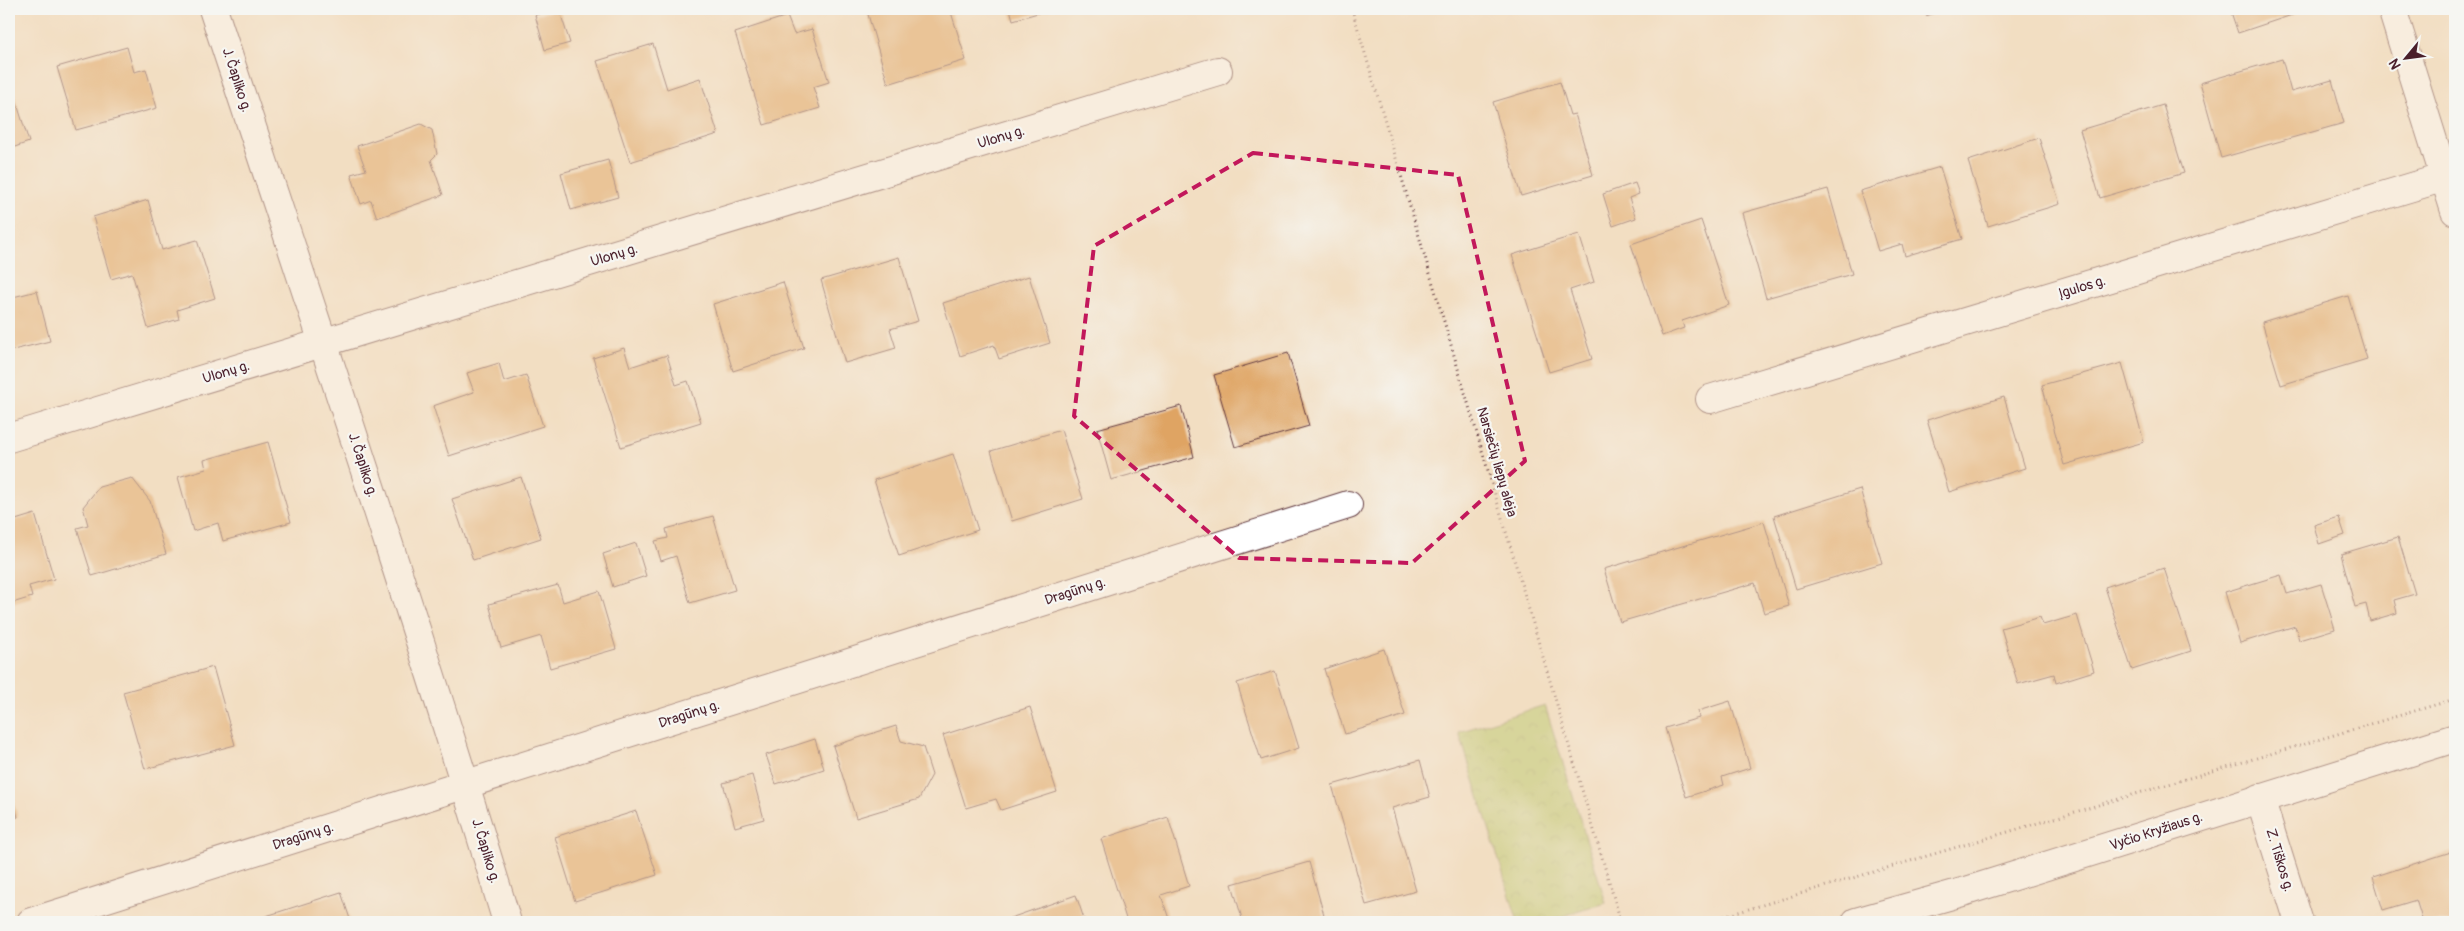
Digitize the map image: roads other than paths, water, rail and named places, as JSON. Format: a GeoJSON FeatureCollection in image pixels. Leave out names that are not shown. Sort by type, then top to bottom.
{"type":"FeatureCollection","features":[{"type":"Feature","properties":{"kind":"street","name":"J. Čapliko g."},"geometry":{"type":"LineString","coordinates":[[213,9],[324,343],[508,922]]}},
{"type":"Feature","properties":{"kind":"street"},"geometry":{"type":"LineString","coordinates":[[2392,9],[2450,176],[2455,211]]}},
{"type":"Feature","properties":{"kind":"street","name":"Ulonų g."},"geometry":{"type":"LineString","coordinates":[[9,438],[1218,71]]}},
{"type":"Feature","properties":{"kind":"street","name":"Įgulos g."},"geometry":{"type":"LineString","coordinates":[[1710,399],[2450,176]]}},
{"type":"Feature","properties":{"kind":"street","name":"Dragūnų g."},"geometry":{"type":"LineString","coordinates":[[31,922],[1348,505]]}},
{"type":"Feature","properties":{"kind":"street","name":"Vyčio Kryžiaus g."},"geometry":{"type":"LineString","coordinates":[[1856,922],[1966,891],[2455,738]]}},
{"type":"Feature","properties":{"kind":"street","name":"Z. Tiškos g."},"geometry":{"type":"LineString","coordinates":[[2260,798],[2299,922]]}}]}
